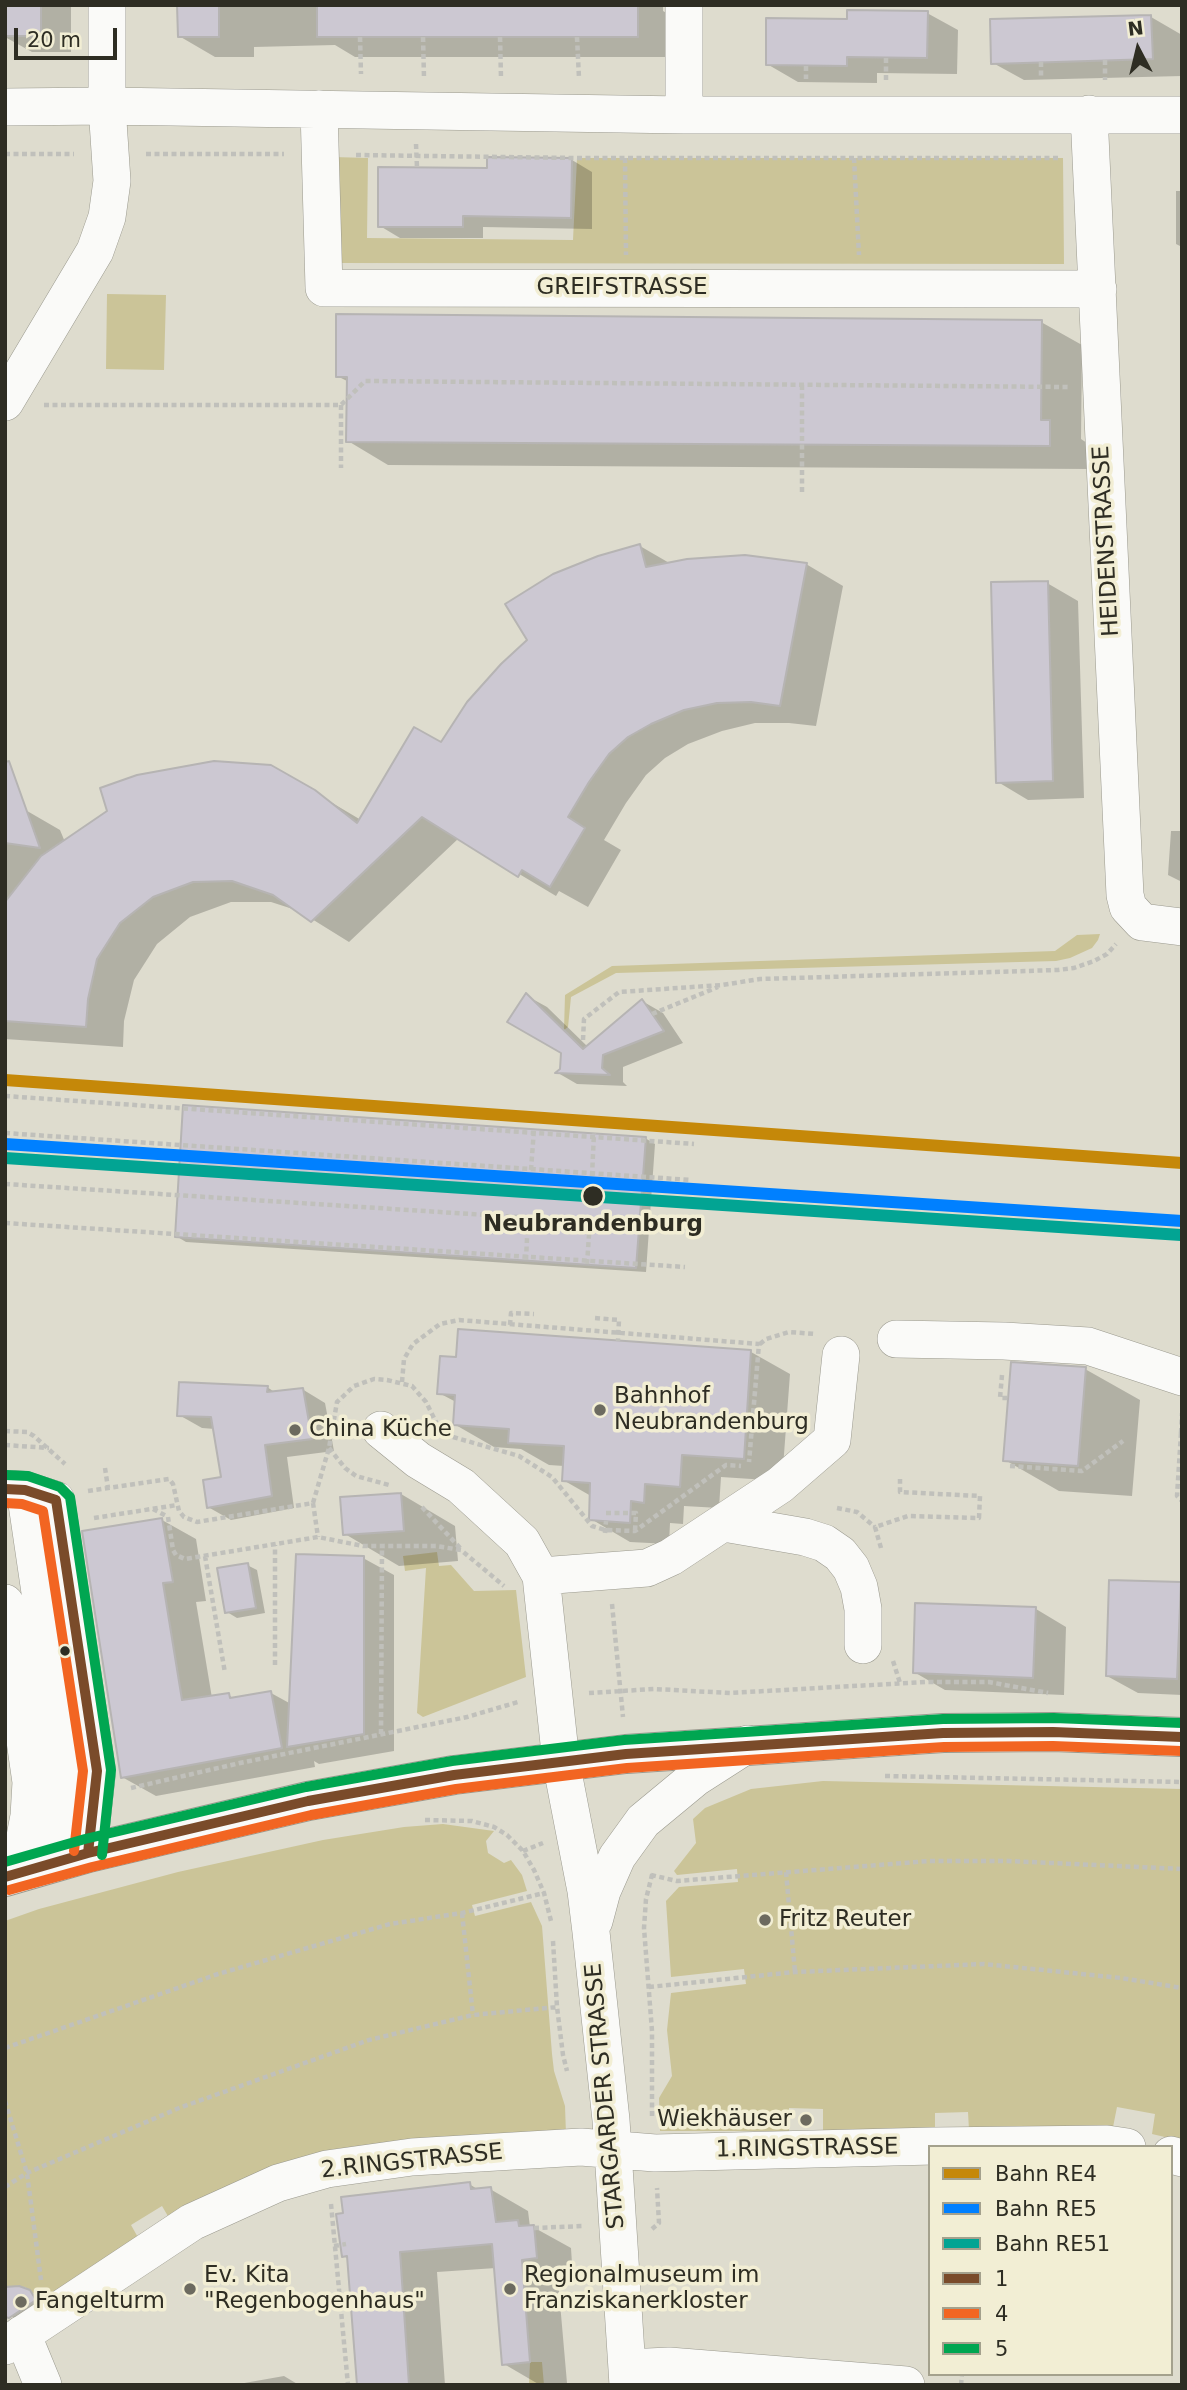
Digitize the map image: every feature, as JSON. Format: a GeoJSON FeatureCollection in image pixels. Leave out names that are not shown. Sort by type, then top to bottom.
{"type":"FeatureCollection","features":[{"type":"Feature","properties":{"kind":"main road"},"geometry":{"type":"LineString","coordinates":[[12,1875],[71,1857],[308,1801],[454,1775],[626,1754],[943,1733],[1054,1732],[1182,1737]]}},
{"type":"Feature","properties":{"kind":"street"},"geometry":{"type":"LineString","coordinates":[[21,403],[95,251],[107,217],[112,181],[107,106],[107,5]]}},
{"type":"Feature","properties":{"kind":"street"},"geometry":{"type":"LineString","coordinates":[[684,5],[684,115]]}},
{"type":"Feature","properties":{"kind":"street"},"geometry":{"type":"LineString","coordinates":[[5,107],[107,106],[684,115],[1182,115]]}},
{"type":"Feature","properties":{"kind":"street","name":"GREIFSTRASSE"},"geometry":{"type":"LineString","coordinates":[[319,109],[324,288],[1098,289]]}},
{"type":"Feature","properties":{"kind":"street","name":"HEIDENSTRASSE"},"geometry":{"type":"LineString","coordinates":[[1089,114],[1125,895],[1128,907],[1142,922],[1182,927]]}},
{"type":"Feature","properties":{"kind":"street"},"geometry":{"type":"LineString","coordinates":[[896,1339],[1088,1346],[1182,1377]]}},
{"type":"Feature","properties":{"kind":"street"},"geometry":{"type":"LineString","coordinates":[[382,1430],[418,1461],[461,1486],[522,1542],[541,1576],[647,1568],[671,1557],[780,1485],[832,1440],[841,1355]]}},
{"type":"Feature","properties":{"kind":"street"},"geometry":{"type":"LineString","coordinates":[[15,1489],[56,1500],[97,1771],[95,1797],[71,1857],[65,1805],[67,1776],[15,1489]]}},
{"type":"Feature","properties":{"kind":"street"},"geometry":{"type":"LineString","coordinates":[[724,1523],[805,1537],[824,1543],[840,1554],[851,1568],[859,1587],[863,1609],[877,1648]]}},
{"type":"Feature","properties":{"kind":"street","name":"STARGARDER STRASSE"},"geometry":{"type":"LineString","coordinates":[[541,1576],[561,1762],[591,1932],[614,2150],[628,2377]]}},
{"type":"Feature","properties":{"kind":"street"},"geometry":{"type":"LineString","coordinates":[[5,1603],[31,1782],[29,1816],[12,1875]]}},
{"type":"Feature","properties":{"kind":"street","name":"STARGARDER STRASSE"},"geometry":{"type":"LineString","coordinates":[[591,1932],[602,1891],[617,1857],[643,1821],[695,1778],[748,1744]]}},
{"type":"Feature","properties":{"kind":"street","name":"1.RINGSTRASSE"},"geometry":{"type":"LineString","coordinates":[[1000,2145],[1114,2145]]}},
{"type":"Feature","properties":{"kind":"street","name":"2.RINGSTRASSE"},"geometry":{"type":"LineString","coordinates":[[14,2340],[192,2222],[278,2183],[327,2169],[412,2157],[581,2147],[614,2150]]}},
{"type":"Feature","properties":{"kind":"street","name":"1.RINGSTRASSE"},"geometry":{"type":"LineString","coordinates":[[614,2150],[655,2153],[928,2147]]}},
{"type":"Feature","properties":{"kind":"street"},"geometry":{"type":"LineString","coordinates":[[14,2340],[43,2385]]}},
{"type":"Feature","properties":{"kind":"street"},"geometry":{"type":"LineString","coordinates":[[628,2377],[669,2366],[906,2385]]}},
{"type":"Feature","properties":{"kind":"path"},"geometry":{"type":"LineString","coordinates":[[5,154],[1092,158]]}},
{"type":"Feature","properties":{"kind":"path"},"geometry":{"type":"LineString","coordinates":[[625,158],[627,288]]}},
{"type":"Feature","properties":{"kind":"path"},"geometry":{"type":"LineString","coordinates":[[854,158],[860,287]]}},
{"type":"Feature","properties":{"kind":"path"},"geometry":{"type":"LineString","coordinates":[[341,468],[341,405],[365,380],[1100,388]]}},
{"type":"Feature","properties":{"kind":"path"},"geometry":{"type":"LineString","coordinates":[[802,384],[802,495]]}},
{"type":"Feature","properties":{"kind":"path"},"geometry":{"type":"LineString","coordinates":[[21,403],[341,405]]}},
{"type":"Feature","properties":{"kind":"path"},"geometry":{"type":"LineString","coordinates":[[583,1040],[584,1019],[619,992],[722,985],[760,979],[1058,970],[1094,961]]}},
{"type":"Feature","properties":{"kind":"path"},"geometry":{"type":"LineString","coordinates":[[652,1014],[722,985]]}},
{"type":"Feature","properties":{"kind":"path"},"geometry":{"type":"LineString","coordinates":[[5,1096],[694,1144]]}},
{"type":"Feature","properties":{"kind":"path"},"geometry":{"type":"LineString","coordinates":[[531,1170],[534,1131]]}},
{"type":"Feature","properties":{"kind":"path"},"geometry":{"type":"LineString","coordinates":[[5,1133],[691,1180]]}},
{"type":"Feature","properties":{"kind":"path"},"geometry":{"type":"LineString","coordinates":[[592,1174],[594,1135]]}},
{"type":"Feature","properties":{"kind":"path"},"geometry":{"type":"LineString","coordinates":[[5,1184],[688,1228]]}},
{"type":"Feature","properties":{"kind":"path"},"geometry":{"type":"LineString","coordinates":[[526,1259],[528,1217]]}},
{"type":"Feature","properties":{"kind":"path"},"geometry":{"type":"LineString","coordinates":[[587,1263],[590,1221]]}},
{"type":"Feature","properties":{"kind":"path"},"geometry":{"type":"LineString","coordinates":[[5,1223],[587,1263],[685,1267]]}},
{"type":"Feature","properties":{"kind":"path"},"geometry":{"type":"LineString","coordinates":[[510,1325],[511,1313],[534,1314]]}},
{"type":"Feature","properties":{"kind":"path"},"geometry":{"type":"LineString","coordinates":[[595,1318],[619,1320],[618,1341]]}},
{"type":"Feature","properties":{"kind":"path"},"geometry":{"type":"LineString","coordinates":[[402,1382],[404,1359],[413,1344],[440,1324],[459,1320],[510,1325],[565,1325],[759,1344],[789,1332],[807,1334]]}},
{"type":"Feature","properties":{"kind":"path"},"geometry":{"type":"LineString","coordinates":[[318,1537],[313,1503],[329,1448],[333,1414],[337,1402],[354,1386],[374,1379],[402,1382],[420,1392],[439,1429],[445,1435],[519,1456],[552,1477],[592,1526],[605,1530],[635,1531],[726,1465],[749,1467],[759,1344]]}},
{"type":"Feature","properties":{"kind":"path"},"geometry":{"type":"LineString","coordinates":[[1182,1413],[1177,1496],[1182,1501]]}},
{"type":"Feature","properties":{"kind":"path"},"geometry":{"type":"LineString","coordinates":[[5,1431],[27,1432]]}},
{"type":"Feature","properties":{"kind":"path"},"geometry":{"type":"LineString","coordinates":[[1010,1466],[1082,1471],[1124,1441]]}},
{"type":"Feature","properties":{"kind":"path"},"geometry":{"type":"LineString","coordinates":[[5,1445],[49,1448]]}},
{"type":"Feature","properties":{"kind":"path"},"geometry":{"type":"LineString","coordinates":[[329,1448],[345,1468],[356,1476],[401,1488]]}},
{"type":"Feature","properties":{"kind":"path"},"geometry":{"type":"LineString","coordinates":[[105,1468],[108,1488],[169,1479],[173,1484],[177,1505],[184,1517],[197,1522],[313,1503]]}},
{"type":"Feature","properties":{"kind":"path"},"geometry":{"type":"LineString","coordinates":[[882,1558],[875,1527],[908,1516],[979,1518],[980,1496],[900,1492],[901,1479]]}},
{"type":"Feature","properties":{"kind":"path"},"geometry":{"type":"LineString","coordinates":[[418,1502],[461,1550],[504,1587]]}},
{"type":"Feature","properties":{"kind":"path"},"geometry":{"type":"LineString","coordinates":[[92,1518],[177,1505]]}},
{"type":"Feature","properties":{"kind":"path"},"geometry":{"type":"LineString","coordinates":[[153,1509],[168,1517],[176,1555],[185,1559],[318,1537],[363,1546],[436,1546],[461,1550]]}},
{"type":"Feature","properties":{"kind":"path"},"geometry":{"type":"LineString","coordinates":[[606,1513],[636,1513],[635,1531]]}},
{"type":"Feature","properties":{"kind":"path"},"geometry":{"type":"LineString","coordinates":[[606,1521],[621,1691]]}},
{"type":"Feature","properties":{"kind":"path"},"geometry":{"type":"LineString","coordinates":[[275,1545],[275,1665]]}},
{"type":"Feature","properties":{"kind":"path"},"geometry":{"type":"LineString","coordinates":[[381,1734],[382,1546]]}},
{"type":"Feature","properties":{"kind":"path"},"geometry":{"type":"LineString","coordinates":[[205,1556],[225,1673]]}},
{"type":"Feature","properties":{"kind":"path"},"geometry":{"type":"LineString","coordinates":[[877,1648],[900,1683]]}},
{"type":"Feature","properties":{"kind":"path"},"geometry":{"type":"LineString","coordinates":[[95,1797],[240,1763],[467,1717],[522,1701],[555,1697],[654,1689],[730,1693],[900,1683],[989,1682],[1051,1694]]}},
{"type":"Feature","properties":{"kind":"path"},"geometry":{"type":"LineString","coordinates":[[877,1776],[1182,1782]]}},
{"type":"Feature","properties":{"kind":"path"},"geometry":{"type":"LineString","coordinates":[[5,2048],[218,1974],[390,1924],[463,1913],[544,1892],[523,1851],[495,1827],[472,1821],[416,1821]]}},
{"type":"Feature","properties":{"kind":"path"},"geometry":{"type":"LineString","coordinates":[[651,1875],[677,1881],[929,1861],[1182,1869]]}},
{"type":"Feature","properties":{"kind":"path"},"geometry":{"type":"LineString","coordinates":[[655,2153],[651,2100],[652,2031],[644,1927],[646,1899],[657,1862]]}},
{"type":"Feature","properties":{"kind":"path"},"geometry":{"type":"LineString","coordinates":[[786,1872],[795,1972]]}},
{"type":"Feature","properties":{"kind":"path"},"geometry":{"type":"LineString","coordinates":[[463,1913],[473,2015]]}},
{"type":"Feature","properties":{"kind":"path"},"geometry":{"type":"LineString","coordinates":[[649,1987],[795,1972],[984,1964],[1182,1988]]}},
{"type":"Feature","properties":{"kind":"path"},"geometry":{"type":"LineString","coordinates":[[5,2187],[27,2173],[179,2108],[369,2040],[473,2015],[557,2007]]}},
{"type":"Feature","properties":{"kind":"path"},"geometry":{"type":"LineString","coordinates":[[5,2101],[27,2173],[42,2286],[52,2314]]}},
{"type":"Feature","properties":{"kind":"path"},"geometry":{"type":"LineString","coordinates":[[327,2169],[348,2385]]}},
{"type":"Feature","properties":{"kind":"path"},"geometry":{"type":"LineString","coordinates":[[534,2228],[587,2226]]}},
{"type":"Feature","properties":{"kind":"path"},"geometry":{"type":"LineString","coordinates":[[334,2246],[346,2244]]}},
{"type":"Feature","properties":{"kind":"path"},"geometry":{"type":"LineString","coordinates":[[345,2355],[355,2355]]}},
{"type":"Feature","properties":{"kind":"shaded area"},"geometry":{"type":"Polygon","coordinates":[[[333,157],[368,158],[367,238],[573,240],[577,158],[1063,158],[1064,264],[334,263],[333,157]]]}},
{"type":"Feature","properties":{"kind":"shaded area"},"geometry":{"type":"Polygon","coordinates":[[[107,294],[166,295],[164,370],[106,369],[107,294]]]}},
{"type":"Feature","properties":{"kind":"shaded area"},"geometry":{"type":"Polygon","coordinates":[[[1100,934],[1092,948],[1056,961],[616,973],[571,997],[568,1027],[564,1030],[565,995],[612,966],[1055,951],[1077,935],[1100,934]]]}},
{"type":"Feature","properties":{"kind":"shaded area"},"geometry":{"type":"Polygon","coordinates":[[[437,1552],[439,1566],[451,1565],[474,1591],[516,1590],[526,1677],[423,1717],[417,1713],[426,1568],[405,1571],[403,1556],[437,1552]]]}},
{"type":"Feature","properties":{"kind":"shaded area"},"geometry":{"type":"Polygon","coordinates":[[[823,1781],[1182,1789],[1182,2141],[1152,2134],[1155,2114],[1117,2107],[1113,2127],[969,2130],[968,2112],[935,2113],[935,2131],[823,2131],[823,2109],[789,2108],[789,2131],[660,2131],[659,2098],[672,2076],[667,2030],[671,1993],[746,1984],[744,1969],[671,1977],[666,1901],[679,1887],[738,1882],[737,1869],[677,1875],[674,1871],[696,1843],[693,1819],[705,1808],[751,1789],[823,1781]]]}},
{"type":"Feature","properties":{"kind":"shaded area"},"geometry":{"type":"Polygon","coordinates":[[[443,1824],[494,1831],[486,1841],[488,1853],[504,1863],[511,1860],[522,1875],[527,1891],[472,1905],[475,1916],[531,1902],[542,1926],[552,2054],[554,2071],[565,2106],[566,2134],[172,2223],[162,2206],[131,2225],[140,2241],[36,2305],[34,2294],[25,2287],[13,2286],[5,2292],[5,1921],[39,1909],[178,1872],[323,1840],[404,1827],[443,1824]]]}},
{"type":"Feature","properties":{"kind":"shaded area"},"geometry":{"type":"Polygon","coordinates":[[[530,2362],[542,2362],[544,2385],[529,2385],[530,2362]]]}},
{"type":"Feature","properties":{"kind":"building"},"geometry":{"type":"Polygon","coordinates":[[[5,5],[41,5],[41,36],[5,36],[5,5]]]}},
{"type":"Feature","properties":{"kind":"building"},"geometry":{"type":"Polygon","coordinates":[[[177,5],[219,5],[219,37],[178,37],[177,5]]]}},
{"type":"Feature","properties":{"kind":"building"},"geometry":{"type":"Polygon","coordinates":[[[317,5],[638,5],[638,37],[317,37],[317,5]]]}},
{"type":"Feature","properties":{"kind":"building"},"geometry":{"type":"Polygon","coordinates":[[[847,10],[928,11],[927,58],[847,57],[847,66],[766,65],[766,18],[847,19],[847,10]]]}},
{"type":"Feature","properties":{"kind":"building"},"geometry":{"type":"Polygon","coordinates":[[[1151,15],[1153,59],[991,64],[990,19],[1151,15]]]}},
{"type":"Feature","properties":{"kind":"building"},"geometry":{"type":"Polygon","coordinates":[[[487,157],[572,158],[571,218],[463,216],[463,227],[378,227],[378,167],[487,168],[487,157]]]}},
{"type":"Feature","properties":{"kind":"building"},"geometry":{"type":"Polygon","coordinates":[[[336,314],[1042,320],[1041,420],[1050,420],[1050,446],[346,442],[347,377],[336,377],[336,314]]]}},
{"type":"Feature","properties":{"kind":"building"},"geometry":{"type":"Polygon","coordinates":[[[640,544],[646,567],[687,559],[745,555],[807,563],[780,706],[751,702],[717,703],[684,710],[628,737],[609,754],[568,817],[585,828],[550,887],[522,870],[518,877],[422,817],[311,922],[273,895],[232,881],[193,882],[153,897],[120,923],[97,959],[88,999],[86,1027],[5,1021],[5,902],[41,856],[107,811],[100,788],[137,775],[214,761],[271,765],[315,790],[357,823],[414,727],[441,742],[467,702],[527,640],[505,604],[553,574],[598,556],[640,544]]]}},
{"type":"Feature","properties":{"kind":"building"},"geometry":{"type":"Polygon","coordinates":[[[1048,581],[1053,781],[996,783],[991,582],[1048,581]]]}},
{"type":"Feature","properties":{"kind":"building"},"geometry":{"type":"Polygon","coordinates":[[[9,761],[40,848],[5,843],[5,762],[9,761]]]}},
{"type":"Feature","properties":{"kind":"building"},"geometry":{"type":"Polygon","coordinates":[[[526,993],[583,1049],[642,999],[664,1031],[603,1055],[602,1068],[610,1075],[555,1073],[560,1069],[561,1053],[507,1022],[526,993]]]}},
{"type":"Feature","properties":{"kind":"building"},"geometry":{"type":"Polygon","coordinates":[[[183,1105],[646,1137],[636,1268],[175,1237],[183,1105]]]}},
{"type":"Feature","properties":{"kind":"building","name":"Bahnhof Neubrandenburg"},"geometry":{"type":"Polygon","coordinates":[[[458,1329],[751,1350],[744,1459],[682,1455],[680,1487],[645,1484],[644,1503],[631,1501],[630,1523],[589,1520],[590,1483],[562,1481],[564,1446],[508,1443],[509,1429],[453,1425],[455,1395],[437,1394],[440,1356],[456,1357],[458,1329]]]}},
{"type":"Feature","properties":{"kind":"building"},"geometry":{"type":"Polygon","coordinates":[[[1011,1362],[1086,1367],[1078,1466],[1003,1461],[1011,1362]]]}},
{"type":"Feature","properties":{"kind":"building"},"geometry":{"type":"Polygon","coordinates":[[[179,1382],[268,1386],[267,1392],[303,1388],[312,1439],[265,1445],[272,1496],[207,1508],[203,1480],[221,1477],[211,1417],[177,1416],[179,1382]]]}},
{"type":"Feature","properties":{"kind":"building"},"geometry":{"type":"Polygon","coordinates":[[[401,1493],[404,1531],[343,1535],[340,1497],[401,1493]]]}},
{"type":"Feature","properties":{"kind":"building"},"geometry":{"type":"Polygon","coordinates":[[[162,1518],[173,1582],[163,1583],[182,1700],[229,1693],[230,1698],[271,1691],[282,1748],[121,1778],[82,1531],[162,1518]]]}},
{"type":"Feature","properties":{"kind":"building"},"geometry":{"type":"Polygon","coordinates":[[[296,1554],[364,1556],[364,1734],[287,1747],[296,1554]]]}},
{"type":"Feature","properties":{"kind":"building"},"geometry":{"type":"Polygon","coordinates":[[[248,1563],[256,1608],[225,1613],[217,1568],[248,1563]]]}},
{"type":"Feature","properties":{"kind":"building"},"geometry":{"type":"Polygon","coordinates":[[[1109,1580],[1181,1582],[1177,1679],[1106,1676],[1109,1580]]]}},
{"type":"Feature","properties":{"kind":"building"},"geometry":{"type":"Polygon","coordinates":[[[915,1603],[1036,1607],[1033,1678],[913,1673],[915,1603]]]}},
{"type":"Feature","properties":{"kind":"building"},"geometry":{"type":"Polygon","coordinates":[[[470,2182],[471,2189],[491,2187],[496,2222],[518,2220],[519,2226],[534,2225],[537,2258],[522,2260],[530,2362],[502,2365],[492,2244],[400,2252],[409,2385],[357,2385],[347,2256],[342,2257],[336,2214],[343,2213],[341,2197],[470,2182]]]}},
{"type":"Feature","properties":{"kind":"building","name":"Fangelturm"},"geometry":{"type":"Polygon","coordinates":[[[19,2286],[30,2290],[36,2300],[9,2318],[5,2317],[5,2287],[19,2286]]]}},
{"type":"Feature","properties":{"kind":"rail line","name":"RE4"},"geometry":{"type":"LineString","coordinates":[[5,1080],[1182,1163]]}},
{"type":"Feature","properties":{"kind":"rail line","name":"RE5"},"geometry":{"type":"LineString","coordinates":[[5,1144],[1182,1221]]}},
{"type":"Feature","properties":{"kind":"rail line","name":"RE51"},"geometry":{"type":"LineString","coordinates":[[5,1158],[1181,1235]]}},
{"type":"Feature","properties":{"kind":"transit line","name":"5"},"geometry":{"type":"LineString","coordinates":[[6,1475],[28,1476],[60,1487],[70,1497],[111,1770],[102,1855]]}},
{"type":"Feature","properties":{"kind":"transit line","name":"1"},"geometry":{"type":"LineString","coordinates":[[5,1489],[25,1490],[56,1500],[97,1771],[88,1853]]}},
{"type":"Feature","properties":{"kind":"transit line","name":"4"},"geometry":{"type":"LineString","coordinates":[[5,1503],[22,1504],[43,1511],[83,1771],[74,1851]]}},
{"type":"Feature","properties":{"kind":"transit line","name":"5"},"geometry":{"type":"LineString","coordinates":[[5,1862],[85,1839],[306,1787],[452,1761],[624,1740],[943,1719],[1054,1718],[1182,1723]]}},
{"type":"Feature","properties":{"kind":"transit line","name":"1"},"geometry":{"type":"LineString","coordinates":[[5,1877],[88,1853],[308,1801],[454,1775],[626,1754],[943,1733],[1053,1732],[1182,1737]]}},
{"type":"Feature","properties":{"kind":"transit line","name":"4"},"geometry":{"type":"LineString","coordinates":[[9,1890],[92,1867],[311,1815],[456,1789],[627,1768],[944,1747],[1053,1746],[1181,1751]]}},
{"type":"Feature","properties":{"kind":"place","name":"Neubrandenburg"},"geometry":{"type":"Point","coordinates":[593,1196]}},
{"type":"Feature","properties":{"kind":"place","name":"Bahnhof Neubrandenburg"},"geometry":{"type":"Point","coordinates":[600,1410]}},
{"type":"Feature","properties":{"kind":"place","name":"China Küche"},"geometry":{"type":"Point","coordinates":[295,1430]}},
{"type":"Feature","properties":{"kind":"place","name":"Fritz Reuter"},"geometry":{"type":"Point","coordinates":[765,1920]}},
{"type":"Feature","properties":{"kind":"place","name":"Wiekhäuser"},"geometry":{"type":"Point","coordinates":[806,2120]}},
{"type":"Feature","properties":{"kind":"place","name":"Ev. Kita \"Regenbogenhaus\""},"geometry":{"type":"Point","coordinates":[190,2289]}},
{"type":"Feature","properties":{"kind":"place","name":"Regionalmuseum im Franziskanerkloster"},"geometry":{"type":"Point","coordinates":[510,2289]}},
{"type":"Feature","properties":{"kind":"place","name":"Fangelturm"},"geometry":{"type":"Point","coordinates":[21,2302]}}]}
